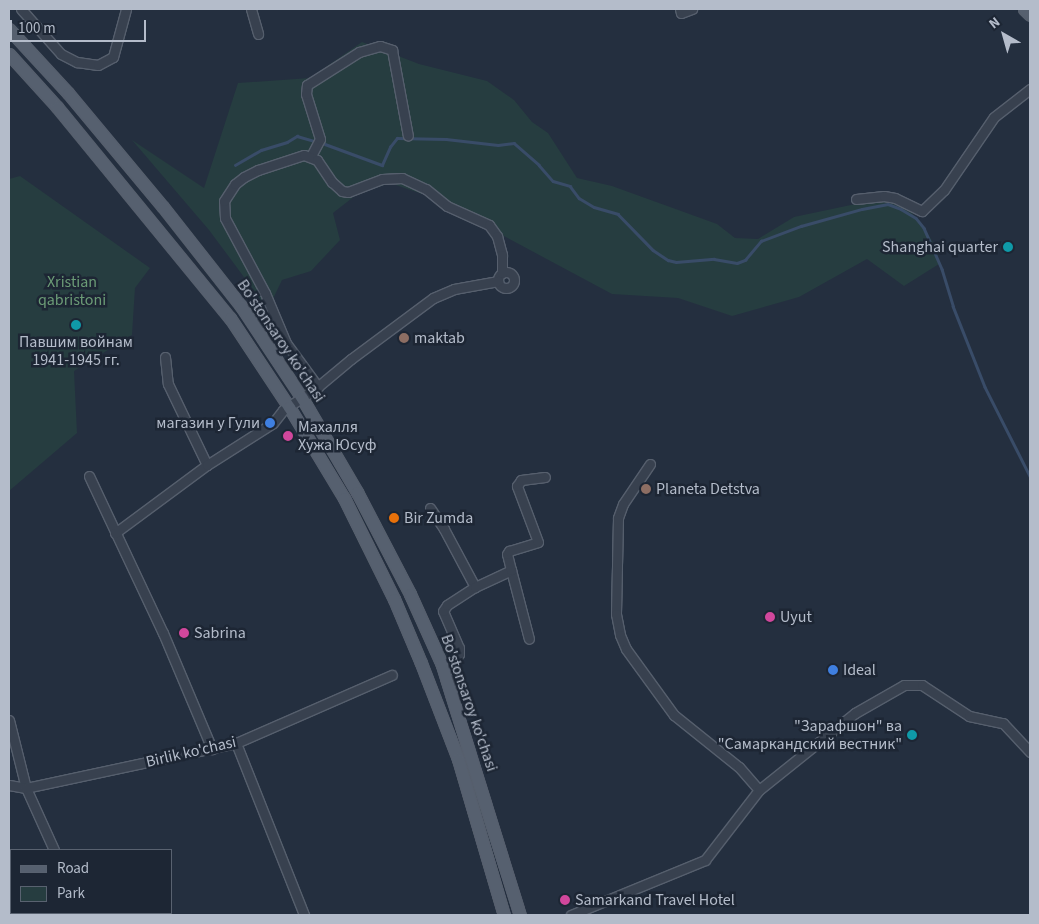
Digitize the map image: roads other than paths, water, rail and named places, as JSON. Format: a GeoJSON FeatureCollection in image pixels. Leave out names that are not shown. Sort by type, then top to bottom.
{"type":"FeatureCollection","features":[{"type":"Feature","properties":{"kind":"main road"},"geometry":{"type":"LineString","coordinates":[[1024,9],[1030,15]]}},
{"type":"Feature","properties":{"kind":"main road","name":"Bo'stonsaroy ko'chasi"},"geometry":{"type":"LineString","coordinates":[[9,29],[68,93],[163,207],[241,306],[302,398],[357,492],[410,594],[442,665],[520,915]]}},
{"type":"Feature","properties":{"kind":"main road","name":"Bo'stonsaroy ko'chasi"},"geometry":{"type":"LineString","coordinates":[[9,54],[57,107],[230,318],[289,407],[344,498],[394,599],[422,663],[458,759],[504,915]]}},
{"type":"Feature","properties":{"kind":"street"},"geometry":{"type":"LineString","coordinates":[[21,9],[61,54],[77,62],[98,65],[113,57],[126,9]]}},
{"type":"Feature","properties":{"kind":"street"},"geometry":{"type":"LineString","coordinates":[[251,9],[258,34]]}},
{"type":"Feature","properties":{"kind":"street"},"geometry":{"type":"LineString","coordinates":[[680,9],[681,13],[692,9]]}},
{"type":"Feature","properties":{"kind":"street"},"geometry":{"type":"LineString","coordinates":[[310,156],[320,139],[306,94],[307,85],[359,52],[380,46],[392,50],[408,136]]}},
{"type":"Feature","properties":{"kind":"street"},"geometry":{"type":"LineString","coordinates":[[856,199],[890,197],[922,211],[944,190],[994,118],[1030,89]]}},
{"type":"Feature","properties":{"kind":"street"},"geometry":{"type":"LineString","coordinates":[[115,533],[207,465],[273,423],[289,407],[318,386],[351,359],[433,298],[454,289],[500,277],[502,255],[497,236],[489,225],[448,206],[426,189],[402,178],[382,179],[348,192],[342,191],[332,182],[317,160],[310,156],[296,156],[244,177],[228,194],[223,209],[225,218],[265,293],[286,343],[318,386]]}},
{"type":"Feature","properties":{"kind":"street"},"geometry":{"type":"LineString","coordinates":[[165,357],[168,384],[207,465]]}},
{"type":"Feature","properties":{"kind":"street"},"geometry":{"type":"LineString","coordinates":[[650,464],[623,504],[618,518],[616,614],[620,635],[626,650],[674,715],[738,767],[759,790]]}},
{"type":"Feature","properties":{"kind":"street"},"geometry":{"type":"LineString","coordinates":[[89,476],[163,633],[212,749]]}},
{"type":"Feature","properties":{"kind":"street"},"geometry":{"type":"LineString","coordinates":[[529,639],[508,552],[538,542],[517,486],[521,480],[545,477]]}},
{"type":"Feature","properties":{"kind":"street"},"geometry":{"type":"LineString","coordinates":[[430,508],[444,529],[475,587]]}},
{"type":"Feature","properties":{"kind":"street"},"geometry":{"type":"LineString","coordinates":[[442,665],[456,659],[459,654],[459,648],[443,611],[447,605],[475,587],[511,570]]}},
{"type":"Feature","properties":{"kind":"street","name":"Birlik ko'chasi"},"geometry":{"type":"LineString","coordinates":[[9,785],[26,788],[236,743],[392,675]]}},
{"type":"Feature","properties":{"kind":"street"},"geometry":{"type":"LineString","coordinates":[[571,915],[705,860],[759,790],[855,713],[894,690],[912,683],[922,684],[969,716],[1003,723],[1030,752]]}},
{"type":"Feature","properties":{"kind":"street"},"geometry":{"type":"LineString","coordinates":[[9,720],[26,788],[54,849]]}},
{"type":"Feature","properties":{"kind":"street"},"geometry":{"type":"LineString","coordinates":[[236,743],[304,915]]}},
{"type":"Feature","properties":{"kind":"waterway"},"geometry":{"type":"LineString","coordinates":[[235,165],[261,150],[287,142],[297,136],[315,141]]}},
{"type":"Feature","properties":{"kind":"waterway"},"geometry":{"type":"LineString","coordinates":[[325,144],[382,165],[390,147],[397,138],[446,139],[498,145],[514,143],[539,165],[553,181],[570,186],[579,198],[594,207],[618,214],[653,250],[668,260],[676,262],[714,259],[737,263],[745,260],[761,241],[801,226],[862,209],[888,204],[901,209],[916,218],[924,228],[942,269],[953,306],[985,387],[1030,476]]}},
{"type":"Feature","properties":{"kind":"place","name":"Shanghai quarter"},"geometry":{"type":"Point","coordinates":[1008,247]}},
{"type":"Feature","properties":{"kind":"place","name":"Павшим войнам 1941-1945 гг."},"geometry":{"type":"Point","coordinates":[76,325]}},
{"type":"Feature","properties":{"kind":"place","name":"maktab"},"geometry":{"type":"Point","coordinates":[404,338]}},
{"type":"Feature","properties":{"kind":"place","name":"магазин у Гули"},"geometry":{"type":"Point","coordinates":[270,423]}},
{"type":"Feature","properties":{"kind":"place","name":"Махалля Хужа Юсуф"},"geometry":{"type":"Point","coordinates":[288,436]}},
{"type":"Feature","properties":{"kind":"place","name":"Planeta Detstva"},"geometry":{"type":"Point","coordinates":[646,489]}},
{"type":"Feature","properties":{"kind":"place","name":"Bir Zumda"},"geometry":{"type":"Point","coordinates":[394,518]}},
{"type":"Feature","properties":{"kind":"place","name":"Uyut"},"geometry":{"type":"Point","coordinates":[770,617]}},
{"type":"Feature","properties":{"kind":"place","name":"Sabrina"},"geometry":{"type":"Point","coordinates":[184,633]}},
{"type":"Feature","properties":{"kind":"place","name":"Ideal"},"geometry":{"type":"Point","coordinates":[833,670]}},
{"type":"Feature","properties":{"kind":"place","name":"\"Зарафшон\" ва \"Самаркандский вестник\""},"geometry":{"type":"Point","coordinates":[912,735]}},
{"type":"Feature","properties":{"kind":"place","name":"Samarkand Travel Hotel"},"geometry":{"type":"Point","coordinates":[565,900]}},
{"type":"Feature","properties":{"kind":"park label","name":"Xristian qabristoni"},"geometry":{"type":"Point","coordinates":[72,291]}}]}
